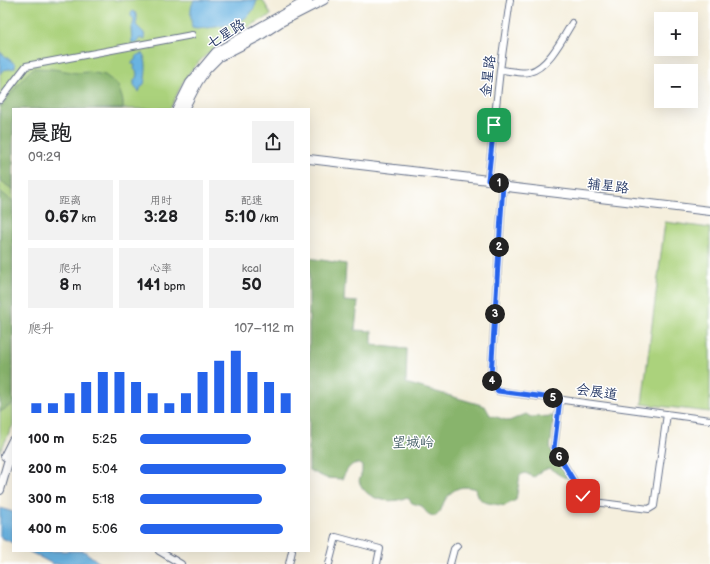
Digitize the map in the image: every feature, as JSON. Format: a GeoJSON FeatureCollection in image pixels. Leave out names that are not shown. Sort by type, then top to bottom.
{"type":"FeatureCollection","features":[{"type":"Feature","properties":{"kind":"main road","name":"七星路"},"geometry":{"type":"LineString","coordinates":[[178,108],[190,83],[216,52],[308,0]]}},
{"type":"Feature","properties":{"kind":"main road","name":"七星路"},"geometry":{"type":"LineString","coordinates":[[185,108],[206,70],[219,57],[324,0]]}},
{"type":"Feature","properties":{"kind":"main road","name":"辅星路"},"geometry":{"type":"LineString","coordinates":[[310,159],[488,180],[503,184],[507,187],[710,211]]}},
{"type":"Feature","properties":{"kind":"main road","name":"辅星路"},"geometry":{"type":"LineString","coordinates":[[503,184],[509,182],[710,206]]}},
{"type":"Feature","properties":{"kind":"main road"},"geometry":{"type":"LineString","coordinates":[[0,490],[12,446]]}},
{"type":"Feature","properties":{"kind":"main road"},"geometry":{"type":"LineString","coordinates":[[0,471],[10,457]]}},
{"type":"Feature","properties":{"kind":"street","name":"金星路"},"geometry":{"type":"LineString","coordinates":[[488,180],[500,70],[510,0]]}},
{"type":"Feature","properties":{"kind":"street"},"geometry":{"type":"LineString","coordinates":[[500,70],[529,72],[543,65],[558,46],[572,24]]}},
{"type":"Feature","properties":{"kind":"street"},"geometry":{"type":"LineString","coordinates":[[0,100],[26,66],[192,35]]}},
{"type":"Feature","properties":{"kind":"street","name":"会展道"},"geometry":{"type":"LineString","coordinates":[[503,184],[491,376],[493,386],[498,391],[710,420]]}},
{"type":"Feature","properties":{"kind":"street"},"geometry":{"type":"LineString","coordinates":[[560,399],[554,448],[586,501],[649,509],[654,506],[668,414]]}},
{"type":"Feature","properties":{"kind":"street"},"geometry":{"type":"LineString","coordinates":[[329,564],[336,537],[380,549],[377,564]]}},
{"type":"Feature","properties":{"kind":"street"},"geometry":{"type":"LineString","coordinates":[[450,564],[454,549],[457,546]]}},
{"type":"Feature","properties":{"kind":"street"},"geometry":{"type":"LineString","coordinates":[[161,552],[180,564]]}},
{"type":"Feature","properties":{"kind":"street"},"geometry":{"type":"LineString","coordinates":[[290,564],[292,552]]}},
{"type":"Feature","properties":{"kind":"green space"},"geometry":{"type":"Polygon","coordinates":[[[0,0],[263,0],[271,15],[238,33],[206,55],[186,77],[170,108],[12,108],[12,427],[0,452],[0,0]]]}},
{"type":"Feature","properties":{"kind":"green space"},"geometry":{"type":"Polygon","coordinates":[[[33,68],[53,69],[77,73],[89,72],[105,75],[118,85],[123,101],[123,108],[12,108],[12,189],[0,180],[0,108],[24,77],[33,68]]]}},
{"type":"Feature","properties":{"kind":"green space"},"geometry":{"type":"Polygon","coordinates":[[[0,191],[12,201],[12,405],[0,412],[0,191]]]}},
{"type":"Feature","properties":{"kind":"green space"},"geometry":{"type":"Polygon","coordinates":[[[665,222],[710,228],[710,412],[642,404],[665,222]]]}},
{"type":"Feature","properties":{"kind":"green space","name":"望城岭"},"geometry":{"type":"Polygon","coordinates":[[[310,258],[346,264],[344,301],[358,302],[355,330],[372,331],[372,345],[407,349],[406,383],[485,406],[490,415],[509,421],[526,414],[531,417],[554,416],[550,448],[568,476],[566,478],[549,468],[534,477],[525,473],[520,475],[516,500],[504,506],[482,501],[477,494],[476,489],[462,487],[455,490],[448,496],[440,512],[436,516],[426,512],[422,506],[412,503],[407,497],[394,501],[379,499],[367,493],[359,481],[362,466],[358,464],[352,465],[342,479],[326,478],[310,470],[310,258]]]}},
{"type":"Feature","properties":{"kind":"water"},"geometry":{"type":"Polygon","coordinates":[[[194,0],[257,0],[254,9],[248,16],[233,24],[197,29],[192,28],[191,21],[192,3],[194,0]]]}},
{"type":"Feature","properties":{"kind":"water"},"geometry":{"type":"Polygon","coordinates":[[[133,11],[135,12],[137,19],[136,25],[144,33],[145,40],[140,38],[136,43],[132,43],[131,27],[134,19],[131,16],[131,13],[133,11]]]}},
{"type":"Feature","properties":{"kind":"water"},"geometry":{"type":"Polygon","coordinates":[[[0,52],[15,64],[15,68],[3,70],[0,74],[0,52]]]}},
{"type":"Feature","properties":{"kind":"water"},"geometry":{"type":"Polygon","coordinates":[[[142,53],[146,63],[146,72],[144,84],[139,92],[134,86],[134,80],[137,74],[134,69],[135,65],[131,63],[135,60],[136,56],[142,53]]]}},
{"type":"Feature","properties":{"kind":"water"},"geometry":{"type":"Polygon","coordinates":[[[0,508],[12,512],[12,543],[0,537],[0,508]]]}},
{"type":"Feature","properties":{"kind":"water"},"geometry":{"type":"Polygon","coordinates":[[[30,552],[85,552],[101,564],[53,564],[30,552]]]}},
{"type":"Feature","properties":{"kind":"route"},"geometry":{"type":"LineString","coordinates":[[494,125],[488,180],[503,184],[491,376],[493,386],[498,391],[560,399],[554,448],[583,496]]}}]}
